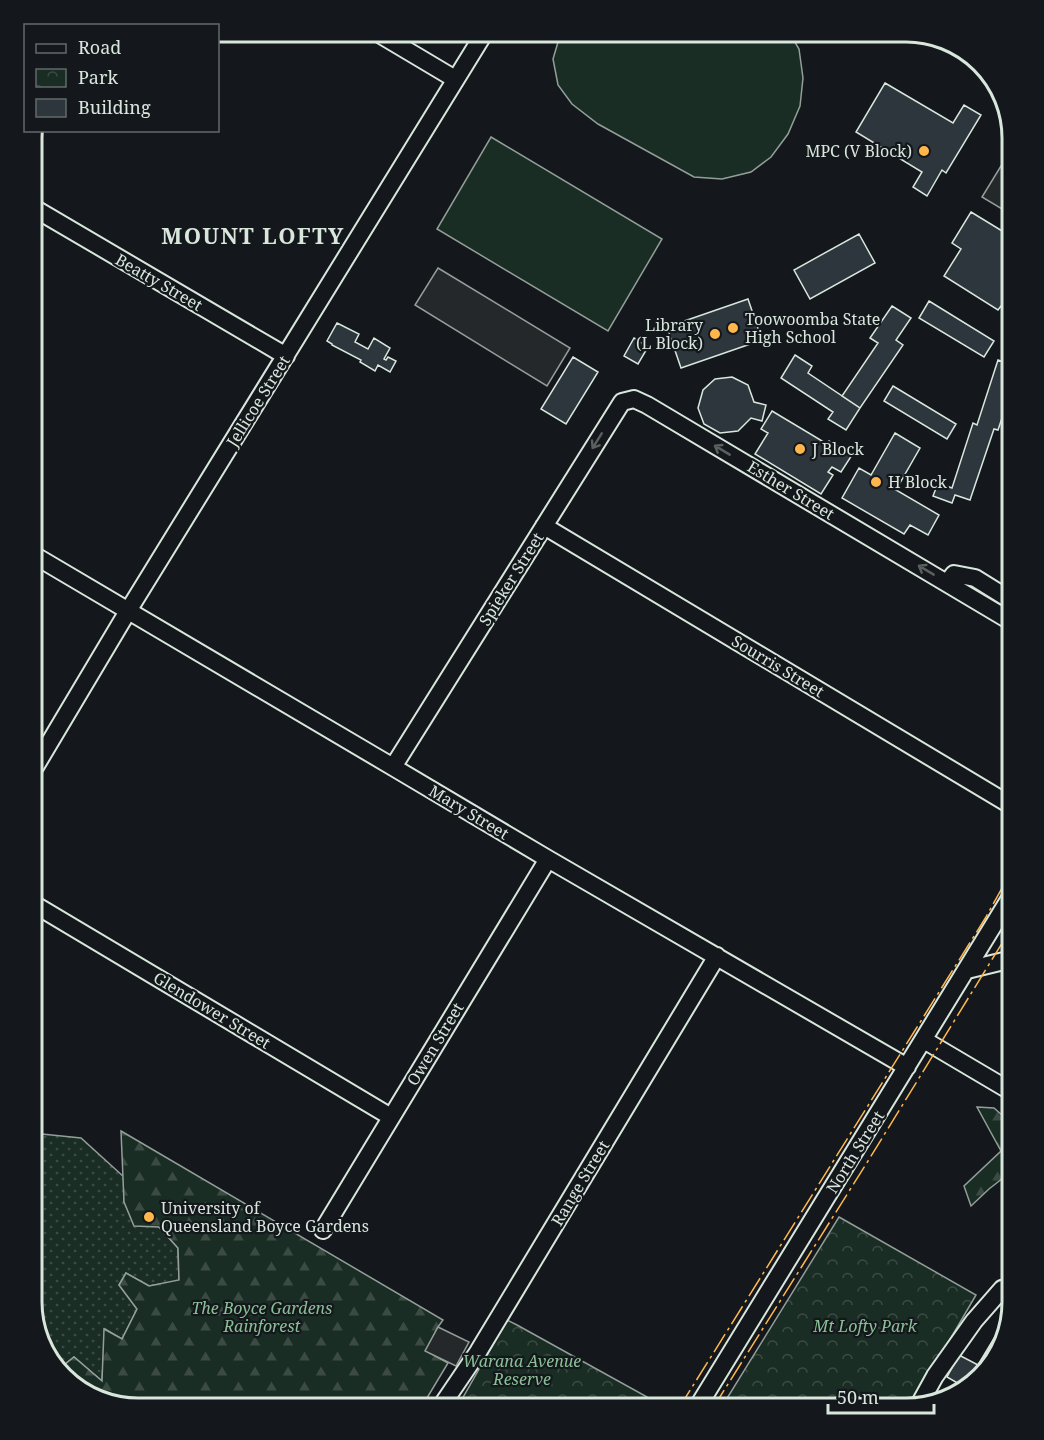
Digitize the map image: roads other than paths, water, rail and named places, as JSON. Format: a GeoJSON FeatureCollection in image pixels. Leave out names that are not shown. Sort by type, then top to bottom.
{"type":"FeatureCollection","features":[{"type":"Feature","properties":{"kind":"street"},"geometry":{"type":"LineString","coordinates":[[393,42],[455,79]]}},
{"type":"Feature","properties":{"kind":"street","name":"Jellicoe Street"},"geometry":{"type":"LineString","coordinates":[[42,755],[128,611],[479,42]]}},
{"type":"Feature","properties":{"kind":"street","name":"Beatty Street"},"geometry":{"type":"LineString","coordinates":[[42,213],[286,356]]}},
{"type":"Feature","properties":{"kind":"street","name":"Spieker Street"},"geometry":{"type":"LineString","coordinates":[[393,767],[622,402],[634,399]]}},
{"type":"Feature","properties":{"kind":"street","name":"Esther Street"},"geometry":{"type":"LineString","coordinates":[[634,399],[1002,616]]}},
{"type":"Feature","properties":{"kind":"street","name":"Sourris Street"},"geometry":{"type":"LineString","coordinates":[[544,526],[1002,800]]}},
{"type":"Feature","properties":{"kind":"street","name":"Mary Street"},"geometry":{"type":"LineString","coordinates":[[42,561],[907,1067]]}},
{"type":"Feature","properties":{"kind":"street"},"geometry":{"type":"LineString","coordinates":[[947,583],[954,574],[975,578],[1002,595]]}},
{"type":"Feature","properties":{"kind":"street","name":"Owen Street"},"geometry":{"type":"LineString","coordinates":[[323,1230],[548,859]]}},
{"type":"Feature","properties":{"kind":"street","name":"Glendower Street"},"geometry":{"type":"LineString","coordinates":[[42,909],[392,1117]]}},
{"type":"Feature","properties":{"kind":"street","name":"North Street"},"geometry":{"type":"LineString","coordinates":[[702,1398],[1002,912]]}},
{"type":"Feature","properties":{"kind":"street","name":"Range Street"},"geometry":{"type":"LineString","coordinates":[[447,1398],[484,1342],[717,957]]}},
{"type":"Feature","properties":{"kind":"street"},"geometry":{"type":"LineString","coordinates":[[967,970],[1002,961]]}},
{"type":"Feature","properties":{"kind":"street"},"geometry":{"type":"LineString","coordinates":[[924,1040],[1002,1086]]}},
{"type":"Feature","properties":{"kind":"street"},"geometry":{"type":"LineString","coordinates":[[924,1396],[935,1376],[974,1321],[1002,1289]]}},
{"type":"Feature","properties":{"kind":"place","name":"MPC (V Block)"},"geometry":{"type":"Point","coordinates":[924,151]}},
{"type":"Feature","properties":{"kind":"place","name":"Toowoomba State High School"},"geometry":{"type":"Point","coordinates":[733,328]}},
{"type":"Feature","properties":{"kind":"place","name":"Library (L Block)"},"geometry":{"type":"Point","coordinates":[715,334]}},
{"type":"Feature","properties":{"kind":"place","name":"J Block"},"geometry":{"type":"Point","coordinates":[800,449]}},
{"type":"Feature","properties":{"kind":"place","name":"H Block"},"geometry":{"type":"Point","coordinates":[876,482]}},
{"type":"Feature","properties":{"kind":"place","name":"University of Queensland Boyce Gardens"},"geometry":{"type":"Point","coordinates":[149,1217]}},
{"type":"Feature","properties":{"kind":"district","name":"MOUNT LOFTY"},"geometry":{"type":"Point","coordinates":[253,235]}},
{"type":"Feature","properties":{"kind":"park label","name":"The Boyce Gardens Rainforest"},"geometry":{"type":"Point","coordinates":[262,1317]}},
{"type":"Feature","properties":{"kind":"park label","name":"Mt Lofty Park"},"geometry":{"type":"Point","coordinates":[865,1326]}},
{"type":"Feature","properties":{"kind":"park label","name":"Warana Avenue Reserve"},"geometry":{"type":"Point","coordinates":[522,1370]}}]}
